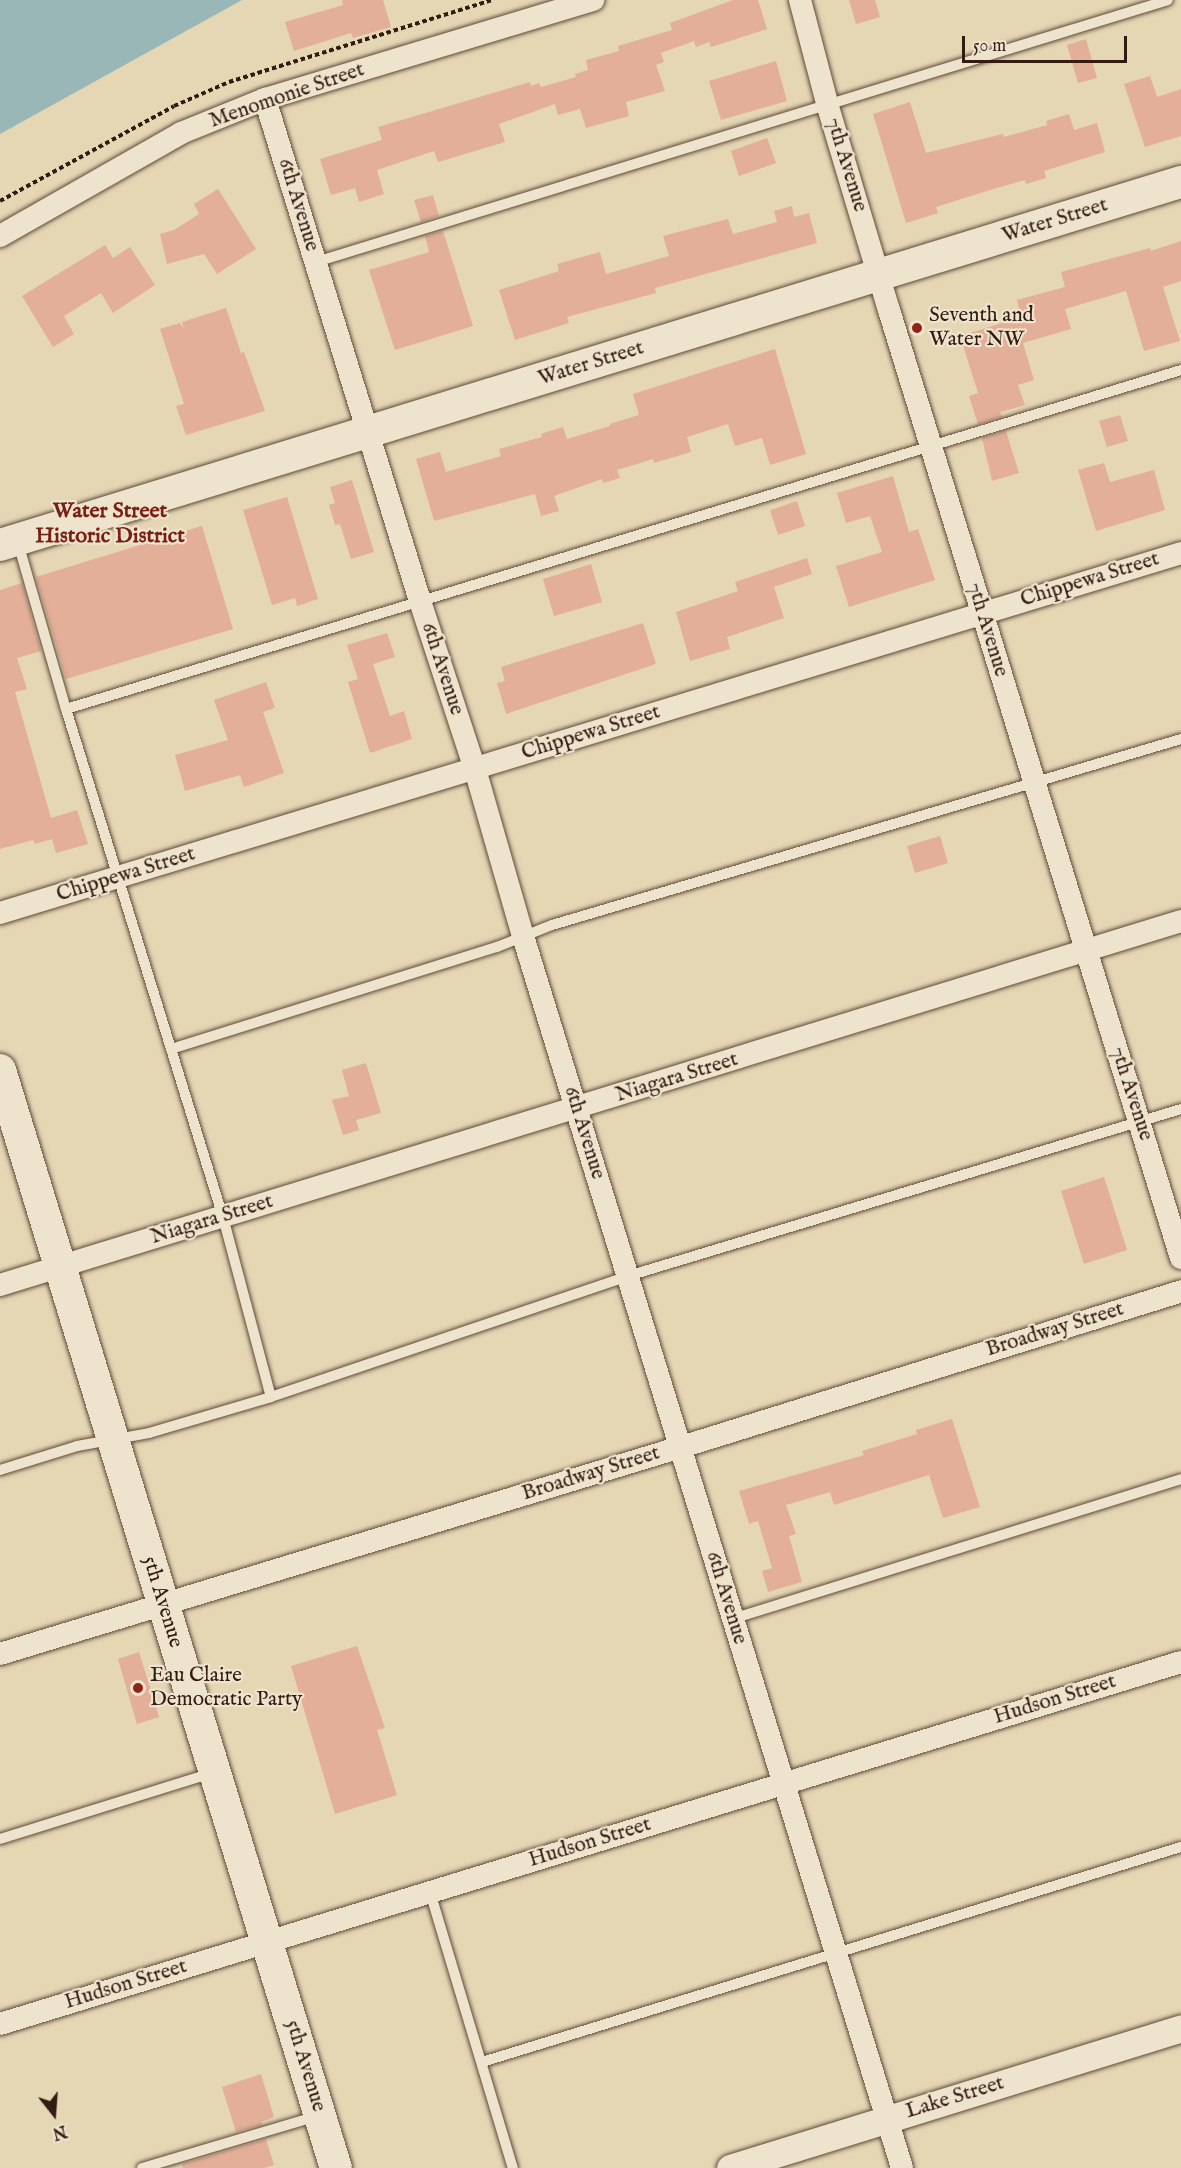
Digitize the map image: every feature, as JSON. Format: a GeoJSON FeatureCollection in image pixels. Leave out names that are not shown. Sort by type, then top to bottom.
{"type":"FeatureCollection","features":[{"type":"Feature","properties":{"kind":"main road","name":"Water Street"},"geometry":{"type":"LineString","coordinates":[[8,542],[1181,182]]}},
{"type":"Feature","properties":{"kind":"main road","name":"5th Avenue"},"geometry":{"type":"LineString","coordinates":[[0,1070],[4,1101],[60,1266],[336,2168]]}},
{"type":"Feature","properties":{"kind":"street","name":"Menomonie Street"},"geometry":{"type":"LineString","coordinates":[[0,236],[181,133],[265,99],[593,0]]}},
{"type":"Feature","properties":{"kind":"street","name":"7th Avenue"},"geometry":{"type":"LineString","coordinates":[[800,0],[828,107],[931,448],[1181,1258]]}},
{"type":"Feature","properties":{"kind":"street","name":"6th Avenue"},"geometry":{"type":"LineString","coordinates":[[265,99],[420,601],[475,769],[523,936],[902,2168]]}},
{"type":"Feature","properties":{"kind":"street","name":"Chippewa Street"},"geometry":{"type":"LineString","coordinates":[[0,913],[1181,552]]}},
{"type":"Feature","properties":{"kind":"street","name":"Niagara Street"},"geometry":{"type":"LineString","coordinates":[[0,1285],[1181,921]]}},
{"type":"Feature","properties":{"kind":"street","name":"Broadway Street"},"geometry":{"type":"LineString","coordinates":[[0,1654],[681,1447],[1181,1291]]}},
{"type":"Feature","properties":{"kind":"street","name":"Hudson Street"},"geometry":{"type":"LineString","coordinates":[[0,2024],[1181,1662]]}},
{"type":"Feature","properties":{"kind":"street","name":"Lake Street"},"geometry":{"type":"LineString","coordinates":[[730,2168],[1181,2028]]}},
{"type":"Feature","properties":{"kind":"lane"},"geometry":{"type":"LineString","coordinates":[[316,262],[828,107],[1168,0]]}},
{"type":"Feature","properties":{"kind":"lane"},"geometry":{"type":"LineString","coordinates":[[66,709],[931,448],[1181,370]]}},
{"type":"Feature","properties":{"kind":"lane"},"geometry":{"type":"LineString","coordinates":[[8,542],[66,709],[118,877],[223,1217],[272,1396]]}},
{"type":"Feature","properties":{"kind":"lane"},"geometry":{"type":"LineString","coordinates":[[171,1049],[497,947],[552,925],[1181,739]]}},
{"type":"Feature","properties":{"kind":"lane"},"geometry":{"type":"LineString","coordinates":[[0,1470],[77,1446],[149,1433],[272,1396],[628,1276],[1181,1109]]}},
{"type":"Feature","properties":{"kind":"lane"},"geometry":{"type":"LineString","coordinates":[[732,1619],[1181,1479]]}},
{"type":"Feature","properties":{"kind":"lane"},"geometry":{"type":"LineString","coordinates":[[0,1839],[214,1773]]}},
{"type":"Feature","properties":{"kind":"lane"},"geometry":{"type":"LineString","coordinates":[[482,2062],[1181,1847]]}},
{"type":"Feature","properties":{"kind":"lane"},"geometry":{"type":"LineString","coordinates":[[430,1892],[513,2168]]}},
{"type":"Feature","properties":{"kind":"lane"},"geometry":{"type":"LineString","coordinates":[[142,2168],[320,2116]]}},
{"type":"Feature","properties":{"kind":"path"},"geometry":{"type":"LineString","coordinates":[[0,201],[174,106],[229,82],[493,0]]}},
{"type":"Feature","properties":{"kind":"water"},"geometry":{"type":"Polygon","coordinates":[[[0,0],[242,0],[0,134],[0,0]]]}},
{"type":"Feature","properties":{"kind":"building"},"geometry":{"type":"Polygon","coordinates":[[[342,0],[383,0],[391,27],[353,38],[351,33],[294,51],[285,22],[343,5],[342,0]]]}},
{"type":"Feature","properties":{"kind":"building"},"geometry":{"type":"Polygon","coordinates":[[[733,0],[758,0],[767,29],[711,47],[709,42],[696,47],[694,41],[661,53],[664,62],[656,65],[665,91],[626,102],[629,116],[586,128],[580,109],[558,115],[555,104],[499,124],[505,142],[438,162],[434,151],[377,170],[384,194],[359,202],[355,188],[331,195],[320,159],[382,140],[378,127],[530,82],[531,86],[539,83],[541,87],[576,77],[575,74],[588,70],[586,60],[619,51],[618,46],[672,30],[670,23],[733,0]]]}},
{"type":"Feature","properties":{"kind":"building"},"geometry":{"type":"Polygon","coordinates":[[[849,0],[875,0],[880,17],[856,24],[849,0]]]}},
{"type":"Feature","properties":{"kind":"building"},"geometry":{"type":"Polygon","coordinates":[[[1086,39],[1097,78],[1078,83],[1067,45],[1086,39]]]}},
{"type":"Feature","properties":{"kind":"building"},"geometry":{"type":"Polygon","coordinates":[[[776,61],[787,101],[721,120],[709,81],[776,61]]]}},
{"type":"Feature","properties":{"kind":"building"},"geometry":{"type":"Polygon","coordinates":[[[1150,76],[1157,97],[1181,89],[1181,136],[1145,147],[1124,84],[1150,76]]]}},
{"type":"Feature","properties":{"kind":"building"},"geometry":{"type":"Polygon","coordinates":[[[910,102],[926,153],[1003,134],[1004,137],[1047,125],[1046,121],[1069,114],[1074,130],[1097,123],[1105,152],[1044,171],[1046,178],[1026,184],[1025,180],[936,207],[938,213],[906,223],[873,114],[910,102]]]}},
{"type":"Feature","properties":{"kind":"building"},"geometry":{"type":"Polygon","coordinates":[[[767,138],[776,163],[739,176],[731,151],[767,138]]]}},
{"type":"Feature","properties":{"kind":"building"},"geometry":{"type":"Polygon","coordinates":[[[218,189],[256,249],[217,274],[204,254],[167,264],[160,234],[174,230],[199,214],[194,204],[218,189]]]}},
{"type":"Feature","properties":{"kind":"building"},"geometry":{"type":"Polygon","coordinates":[[[433,195],[439,216],[421,222],[414,200],[433,195]]]}},
{"type":"Feature","properties":{"kind":"building"},"geometry":{"type":"Polygon","coordinates":[[[792,206],[794,217],[809,213],[817,243],[655,288],[656,293],[567,317],[569,323],[515,340],[499,290],[559,271],[557,264],[600,252],[606,274],[669,256],[663,236],[728,219],[733,234],[777,222],[774,211],[792,206]]]}},
{"type":"Feature","properties":{"kind":"building"},"geometry":{"type":"Polygon","coordinates":[[[443,231],[473,326],[395,350],[369,270],[429,252],[425,236],[443,231]]]}},
{"type":"Feature","properties":{"kind":"building"},"geometry":{"type":"Polygon","coordinates":[[[1181,241],[1181,281],[1163,287],[1180,341],[1144,351],[1126,291],[1065,309],[1071,329],[1023,343],[1034,380],[1018,385],[1025,405],[1000,412],[1002,417],[978,424],[969,396],[978,393],[960,336],[1021,317],[1017,300],[1065,287],[1061,272],[1150,248],[1151,251],[1181,241]]]}},
{"type":"Feature","properties":{"kind":"building"},"geometry":{"type":"Polygon","coordinates":[[[105,245],[113,258],[130,247],[155,285],[113,313],[101,293],[64,316],[74,334],[53,347],[22,296],[105,245]]]}},
{"type":"Feature","properties":{"kind":"building"},"geometry":{"type":"Polygon","coordinates":[[[226,308],[241,353],[244,352],[265,411],[186,435],[176,406],[184,404],[160,329],[180,323],[184,329],[182,322],[226,308]]]}},
{"type":"Feature","properties":{"kind":"building"},"geometry":{"type":"Polygon","coordinates":[[[775,349],[806,454],[770,465],[762,438],[735,446],[728,424],[687,437],[691,452],[654,463],[653,459],[617,470],[620,478],[603,483],[602,479],[554,496],[559,511],[541,516],[535,494],[434,521],[416,459],[440,452],[446,472],[501,456],[499,449],[542,437],[541,434],[563,427],[567,439],[610,426],[610,424],[639,415],[633,394],[775,349]]]}},
{"type":"Feature","properties":{"kind":"building"},"geometry":{"type":"Polygon","coordinates":[[[1120,415],[1128,441],[1107,447],[1099,421],[1120,415]]]}},
{"type":"Feature","properties":{"kind":"building"},"geometry":{"type":"Polygon","coordinates":[[[1006,431],[1019,473],[992,481],[982,438],[1006,431]]]}},
{"type":"Feature","properties":{"kind":"building"},"geometry":{"type":"Polygon","coordinates":[[[1104,463],[1110,482],[1154,470],[1165,510],[1096,531],[1078,470],[1104,463]]]}},
{"type":"Feature","properties":{"kind":"building"},"geometry":{"type":"Polygon","coordinates":[[[893,476],[909,532],[918,529],[935,580],[849,607],[836,566],[882,552],[870,516],[846,523],[837,493],[893,476]]]}},
{"type":"Feature","properties":{"kind":"building"},"geometry":{"type":"Polygon","coordinates":[[[352,480],[374,552],[351,559],[340,524],[335,525],[329,505],[335,503],[330,487],[352,480]]]}},
{"type":"Feature","properties":{"kind":"building"},"geometry":{"type":"Polygon","coordinates":[[[287,497],[318,599],[297,606],[295,598],[272,605],[243,510],[287,497]]]}},
{"type":"Feature","properties":{"kind":"building"},"geometry":{"type":"Polygon","coordinates":[[[797,501],[805,526],[778,535],[770,510],[797,501]]]}},
{"type":"Feature","properties":{"kind":"building"},"geometry":{"type":"Polygon","coordinates":[[[202,526],[233,629],[66,679],[36,577],[202,526]]]}},
{"type":"Feature","properties":{"kind":"building"},"geometry":{"type":"Polygon","coordinates":[[[807,558],[812,574],[774,587],[784,618],[727,637],[730,649],[690,661],[676,612],[738,591],[735,582],[807,558]]]}},
{"type":"Feature","properties":{"kind":"building"},"geometry":{"type":"Polygon","coordinates":[[[591,564],[602,602],[554,616],[543,579],[591,564]]]}},
{"type":"Feature","properties":{"kind":"building"},"geometry":{"type":"Polygon","coordinates":[[[22,583],[41,651],[17,658],[27,689],[15,692],[51,818],[77,810],[88,844],[56,853],[52,839],[35,844],[33,840],[0,849],[0,590],[22,583]]]}},
{"type":"Feature","properties":{"kind":"building"},"geometry":{"type":"Polygon","coordinates":[[[643,623],[656,664],[506,714],[497,683],[505,681],[501,667],[643,623]]]}},
{"type":"Feature","properties":{"kind":"building"},"geometry":{"type":"Polygon","coordinates":[[[387,633],[395,657],[373,664],[390,716],[404,711],[412,739],[370,753],[348,682],[358,679],[347,645],[387,633]]]}},
{"type":"Feature","properties":{"kind":"building"},"geometry":{"type":"Polygon","coordinates":[[[266,682],[275,708],[263,712],[284,773],[244,787],[240,775],[185,791],[175,755],[228,740],[214,700],[266,682]]]}},
{"type":"Feature","properties":{"kind":"building"},"geometry":{"type":"Polygon","coordinates":[[[940,836],[948,863],[915,873],[907,846],[940,836]]]}},
{"type":"Feature","properties":{"kind":"building"},"geometry":{"type":"Polygon","coordinates":[[[366,1063],[381,1113],[356,1120],[359,1130],[343,1135],[332,1100],[349,1096],[342,1070],[366,1063]]]}},
{"type":"Feature","properties":{"kind":"building"},"geometry":{"type":"Polygon","coordinates":[[[1104,1177],[1127,1250],[1084,1264],[1061,1191],[1104,1177]]]}},
{"type":"Feature","properties":{"kind":"building"},"geometry":{"type":"Polygon","coordinates":[[[952,1419],[980,1507],[943,1518],[929,1475],[834,1505],[830,1492],[786,1505],[796,1534],[789,1536],[802,1582],[768,1592],[762,1571],[772,1568],[758,1521],[749,1524],[739,1491],[864,1455],[862,1451],[917,1434],[916,1430],[952,1419]]]}},
{"type":"Feature","properties":{"kind":"building"},"geometry":{"type":"Polygon","coordinates":[[[357,1646],[385,1728],[377,1730],[397,1795],[335,1814],[291,1666],[357,1646]]]}},
{"type":"Feature","properties":{"kind":"building","name":"Eau Claire Democratic Party"},"geometry":{"type":"Polygon","coordinates":[[[139,1652],[159,1717],[137,1724],[118,1659],[139,1652]]]}},
{"type":"Feature","properties":{"kind":"building"},"geometry":{"type":"Polygon","coordinates":[[[261,2074],[274,2117],[261,2122],[262,2125],[236,2132],[222,2087],[261,2074]]]}},
{"type":"Feature","properties":{"kind":"building"},"geometry":{"type":"Polygon","coordinates":[[[266,2139],[274,2165],[264,2168],[183,2168],[182,2164],[266,2139]]]}},
{"type":"Feature","properties":{"kind":"place","name":"Seventh and Water NW"},"geometry":{"type":"Point","coordinates":[917,328]}},
{"type":"Feature","properties":{"kind":"place","name":"Eau Claire Democratic Party"},"geometry":{"type":"Point","coordinates":[138,1688]}},
{"type":"Feature","properties":{"kind":"district","name":"Water Street Historic District"},"geometry":{"type":"Point","coordinates":[110,524]}}]}
